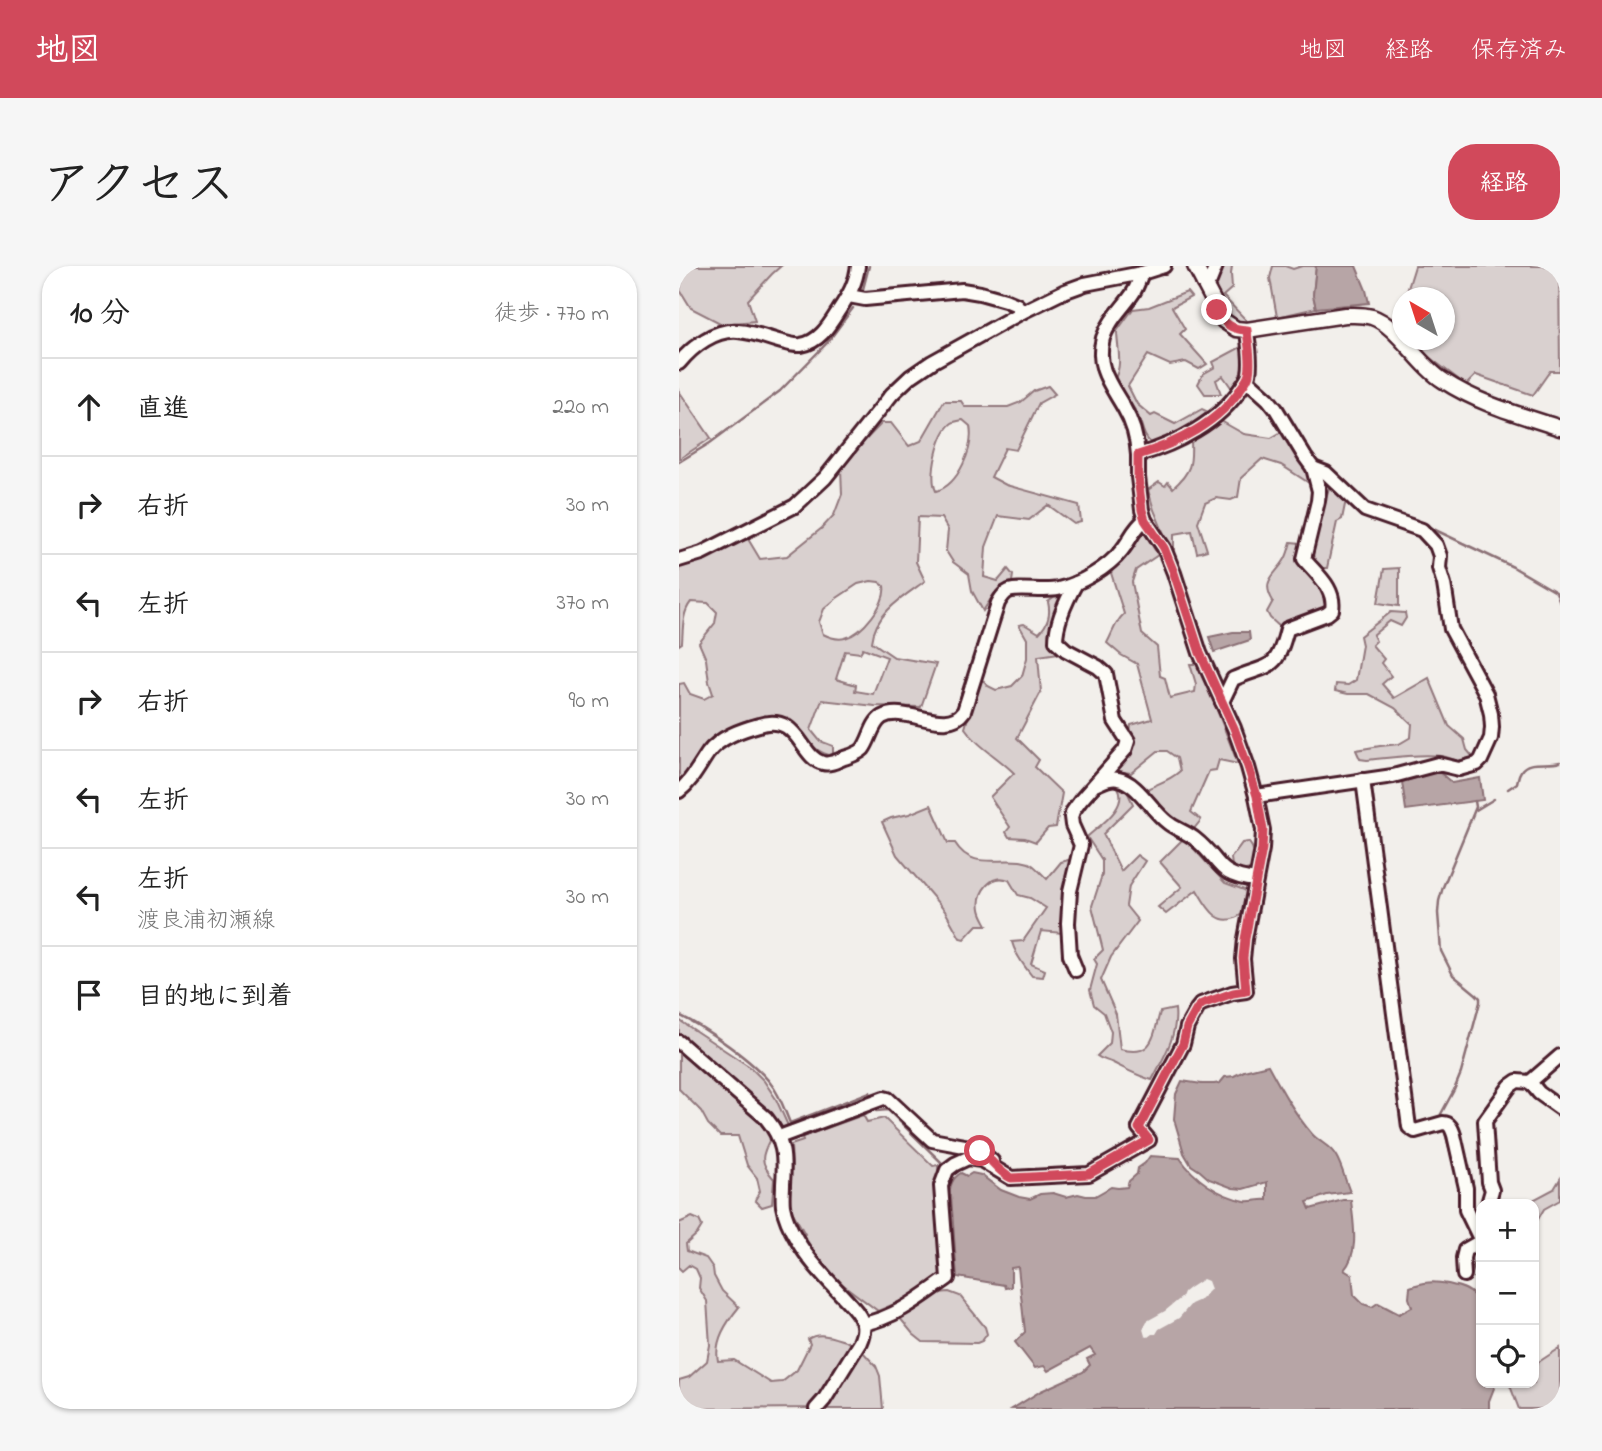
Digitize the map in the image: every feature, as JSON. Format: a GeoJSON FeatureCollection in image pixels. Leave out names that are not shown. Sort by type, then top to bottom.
{"type":"FeatureCollection","features":[{"type":"Feature","properties":{"kind":"main road"},"geometry":{"type":"LineString","coordinates":[[1195,266],[1224,321],[1237,330],[1345,315],[1360,314],[1371,317],[1388,327],[1442,380],[1479,400],[1560,428]]}},
{"type":"Feature","properties":{"kind":"street"},"geometry":{"type":"LineString","coordinates":[[679,363],[691,349],[705,340],[730,331],[802,345],[820,336],[849,296],[855,284],[858,266]]}},
{"type":"Feature","properties":{"kind":"street"},"geometry":{"type":"LineString","coordinates":[[679,560],[702,553],[795,506],[825,478],[892,394],[932,362],[1063,292],[1085,284],[1164,266]]}},
{"type":"Feature","properties":{"kind":"street"},"geometry":{"type":"LineString","coordinates":[[1203,283],[1210,281],[1216,266]]}},
{"type":"Feature","properties":{"kind":"street"},"geometry":{"type":"LineString","coordinates":[[863,1324],[890,1316],[948,1278],[941,1186],[947,1170],[968,1158],[982,1160],[1011,1178],[1089,1174],[1149,1140],[1139,1128],[1183,1044],[1187,1027],[1197,1009],[1202,1004],[1246,991],[1243,958],[1262,849],[1263,830],[1257,796],[1248,767],[1200,653],[1164,548],[1145,520],[1138,477],[1137,440],[1125,410],[1108,384],[1101,354],[1108,326],[1134,291],[1142,273]]}},
{"type":"Feature","properties":{"kind":"street"},"geometry":{"type":"LineString","coordinates":[[849,296],[865,299],[962,290],[1005,300],[1017,305],[1022,312]]}},
{"type":"Feature","properties":{"kind":"street"},"geometry":{"type":"LineString","coordinates":[[1138,455],[1153,451],[1207,423],[1235,398],[1249,373],[1247,330]]}},
{"type":"Feature","properties":{"kind":"street"},"geometry":{"type":"LineString","coordinates":[[1222,702],[1234,679],[1266,668],[1277,658],[1283,648],[1287,629],[1327,614],[1332,610],[1334,602],[1332,593],[1304,559],[1319,491],[1313,468],[1276,409],[1247,380]]}},
{"type":"Feature","properties":{"kind":"street"},"geometry":{"type":"LineString","coordinates":[[1257,796],[1393,776],[1438,764],[1459,769],[1478,764],[1491,738],[1491,713],[1486,694],[1451,629],[1436,545],[1422,530],[1365,510],[1327,473],[1313,468]]}},
{"type":"Feature","properties":{"kind":"street"},"geometry":{"type":"LineString","coordinates":[[679,791],[688,783],[709,752],[721,741],[759,725],[776,723],[786,726],[815,759],[830,764],[863,748],[882,717],[907,715],[945,722],[959,718],[964,711],[1002,596],[1008,591],[1057,589],[1076,583],[1101,569],[1122,550],[1137,526],[1145,520]]}},
{"type":"Feature","properties":{"kind":"street"},"geometry":{"type":"LineString","coordinates":[[1076,583],[1069,595],[1056,633],[1056,641],[1106,674],[1115,721],[1128,741],[1125,750],[1073,811],[1071,817],[1081,845],[1070,891],[1068,923],[1070,955],[1076,970]]}},
{"type":"Feature","properties":{"kind":"street"},"geometry":{"type":"LineString","coordinates":[[1094,785],[1115,778],[1127,782],[1167,823],[1197,840],[1226,872],[1237,878],[1257,880]]}},
{"type":"Feature","properties":{"kind":"street"},"geometry":{"type":"LineString","coordinates":[[1363,780],[1409,1127],[1415,1131],[1443,1123],[1450,1126],[1466,1188],[1466,1210],[1476,1231]]}},
{"type":"Feature","properties":{"kind":"street"},"geometry":{"type":"LineString","coordinates":[[679,1042],[767,1118],[782,1144],[783,1208],[789,1225],[814,1265],[851,1306],[863,1324],[860,1342],[816,1409]]}},
{"type":"Feature","properties":{"kind":"street"},"geometry":{"type":"LineString","coordinates":[[1490,1199],[1492,1190],[1489,1182],[1485,1121],[1510,1086],[1517,1081],[1530,1082],[1560,1056]]}},
{"type":"Feature","properties":{"kind":"street"},"geometry":{"type":"LineString","coordinates":[[1530,1082],[1539,1093],[1560,1108]]}},
{"type":"Feature","properties":{"kind":"street"},"geometry":{"type":"LineString","coordinates":[[779,1137],[873,1101],[888,1099],[932,1140],[970,1147],[989,1157],[996,1168]]}},
{"type":"Feature","properties":{"kind":"street"},"geometry":{"type":"LineString","coordinates":[[1464,1275],[1465,1251],[1476,1244]]}},
{"type":"Feature","properties":{"kind":"shaded area"},"geometry":{"type":"Polygon","coordinates":[[[679,266],[781,266],[748,300],[755,321],[722,324],[691,308],[680,290],[684,269],[679,266]]]}},
{"type":"Feature","properties":{"kind":"shaded area"},"geometry":{"type":"Polygon","coordinates":[[[1221,266],[1232,266],[1232,288],[1223,296],[1247,321],[1241,325],[1227,317],[1214,289],[1221,266]]]}},
{"type":"Feature","properties":{"kind":"shaded area"},"geometry":{"type":"Polygon","coordinates":[[[1273,266],[1293,269],[1316,266],[1313,295],[1316,308],[1277,317],[1270,278],[1273,266]]]}},
{"type":"Feature","properties":{"kind":"shaded area"},"geometry":{"type":"Polygon","coordinates":[[[1316,266],[1356,266],[1369,303],[1316,308],[1313,295],[1316,266]]]}},
{"type":"Feature","properties":{"kind":"shaded area"},"geometry":{"type":"Polygon","coordinates":[[[1415,266],[1559,266],[1560,371],[1550,371],[1533,395],[1476,375],[1466,385],[1420,350],[1455,350],[1455,287],[1408,287],[1415,266]]]}},
{"type":"Feature","properties":{"kind":"shaded area"},"geometry":{"type":"Polygon","coordinates":[[[1187,292],[1191,297],[1172,307],[1185,329],[1180,334],[1207,364],[1199,369],[1186,362],[1170,365],[1148,355],[1128,386],[1137,404],[1151,416],[1155,414],[1175,424],[1202,409],[1213,414],[1152,444],[1115,378],[1119,361],[1117,331],[1133,309],[1149,307],[1187,292]]]}},
{"type":"Feature","properties":{"kind":"shaded area"},"geometry":{"type":"Polygon","coordinates":[[[1241,347],[1243,370],[1233,390],[1223,376],[1216,380],[1221,394],[1205,394],[1198,384],[1203,374],[1215,367],[1213,362],[1241,347]]]}},
{"type":"Feature","properties":{"kind":"shaded area"},"geometry":{"type":"Polygon","coordinates":[[[1048,386],[1055,394],[1039,403],[1016,450],[1005,448],[991,477],[1006,485],[1079,505],[1081,522],[1074,524],[1048,505],[1029,520],[998,516],[986,547],[984,577],[998,581],[1008,569],[1013,575],[1012,582],[994,594],[983,611],[972,591],[969,574],[953,562],[946,551],[948,530],[941,518],[918,517],[916,562],[925,581],[884,614],[878,622],[872,642],[894,657],[936,664],[921,707],[875,706],[822,700],[811,730],[820,741],[833,746],[833,756],[819,751],[798,728],[783,718],[770,716],[749,720],[729,728],[717,737],[679,782],[679,684],[684,683],[690,694],[704,699],[713,694],[706,659],[699,643],[715,623],[717,612],[708,603],[691,602],[684,616],[682,643],[679,645],[679,564],[748,539],[760,559],[787,556],[834,515],[842,494],[841,468],[882,423],[891,423],[909,446],[921,441],[944,401],[961,401],[965,407],[1008,407],[1021,402],[1034,391],[1048,386]],[[963,420],[953,422],[947,428],[939,445],[934,466],[936,491],[952,481],[967,454],[970,426],[963,420]],[[871,581],[858,584],[824,609],[819,622],[823,634],[845,638],[859,631],[872,617],[882,601],[884,586],[871,581]],[[863,648],[860,653],[845,651],[836,679],[856,685],[855,691],[873,694],[887,657],[863,648]]]}},
{"type":"Feature","properties":{"kind":"shaded area"},"geometry":{"type":"Polygon","coordinates":[[[679,391],[711,438],[679,459],[679,391]]]}},
{"type":"Feature","properties":{"kind":"shaded area"},"geometry":{"type":"Polygon","coordinates":[[[1221,421],[1244,434],[1271,438],[1283,431],[1310,473],[1309,483],[1281,465],[1262,459],[1241,478],[1238,497],[1231,500],[1216,498],[1205,503],[1198,522],[1207,550],[1197,553],[1192,531],[1174,534],[1174,549],[1169,546],[1148,490],[1159,482],[1165,486],[1168,482],[1173,488],[1189,467],[1191,441],[1221,421]]]}},
{"type":"Feature","properties":{"kind":"shaded area"},"geometry":{"type":"Polygon","coordinates":[[[1330,485],[1346,500],[1342,519],[1337,522],[1327,568],[1322,568],[1312,553],[1330,485]]]}},
{"type":"Feature","properties":{"kind":"shaded area"},"geometry":{"type":"Polygon","coordinates":[[[1144,532],[1158,555],[1136,570],[1132,582],[1142,634],[1157,647],[1160,676],[1165,678],[1170,698],[1195,692],[1196,684],[1190,664],[1199,664],[1238,764],[1219,760],[1216,770],[1209,771],[1191,812],[1201,820],[1193,830],[1172,818],[1143,791],[1176,775],[1180,771],[1177,758],[1167,751],[1158,751],[1131,773],[1116,771],[1125,762],[1133,746],[1131,725],[1152,719],[1137,664],[1107,643],[1124,614],[1111,573],[1139,533],[1144,532]]]}},
{"type":"Feature","properties":{"kind":"shaded area"},"geometry":{"type":"Polygon","coordinates":[[[1291,542],[1301,543],[1300,560],[1320,585],[1330,607],[1322,613],[1281,628],[1267,612],[1273,601],[1268,588],[1271,578],[1288,553],[1291,542]]]}},
{"type":"Feature","properties":{"kind":"shaded area"},"geometry":{"type":"Polygon","coordinates":[[[1399,568],[1399,606],[1378,603],[1384,569],[1399,568]]]}},
{"type":"Feature","properties":{"kind":"shaded area"},"geometry":{"type":"Polygon","coordinates":[[[1055,597],[1064,598],[1050,633],[1059,653],[1038,656],[1041,692],[1017,738],[1039,760],[1035,767],[1062,793],[1056,827],[1048,828],[1036,842],[1009,837],[1006,832],[1010,827],[990,797],[1014,773],[976,741],[965,728],[979,680],[996,690],[1012,686],[1022,676],[1027,658],[1027,639],[1019,625],[1024,624],[1039,633],[1048,619],[1048,602],[1055,597]]]}},
{"type":"Feature","properties":{"kind":"shaded area"},"geometry":{"type":"Polygon","coordinates":[[[1391,612],[1405,613],[1406,618],[1401,626],[1390,621],[1373,635],[1376,641],[1372,645],[1384,659],[1381,663],[1391,676],[1382,684],[1394,698],[1429,678],[1449,726],[1464,739],[1467,750],[1473,757],[1468,760],[1424,755],[1360,759],[1356,750],[1399,744],[1411,737],[1412,724],[1395,708],[1369,694],[1335,691],[1336,684],[1348,685],[1356,680],[1362,645],[1360,636],[1391,612]]]}},
{"type":"Feature","properties":{"kind":"shaded area"},"geometry":{"type":"Polygon","coordinates":[[[1249,632],[1250,640],[1214,652],[1209,637],[1249,632]]]}},
{"type":"Feature","properties":{"kind":"shaded area"},"geometry":{"type":"Polygon","coordinates":[[[1438,771],[1452,783],[1480,778],[1483,800],[1406,810],[1402,782],[1438,771]]]}},
{"type":"Feature","properties":{"kind":"shaded area"},"geometry":{"type":"Polygon","coordinates":[[[1118,787],[1126,789],[1133,804],[1103,834],[1121,871],[1137,855],[1145,861],[1129,886],[1126,906],[1138,921],[1111,957],[1101,980],[1116,1014],[1120,1049],[1139,1051],[1145,1048],[1153,1037],[1160,1012],[1175,1009],[1172,1037],[1152,1080],[1097,1056],[1110,1043],[1111,1032],[1104,1013],[1094,1005],[1090,990],[1097,964],[1094,959],[1103,950],[1092,906],[1102,875],[1102,860],[1087,837],[1112,815],[1120,802],[1118,787]]]}},
{"type":"Feature","properties":{"kind":"shaded area"},"geometry":{"type":"Polygon","coordinates":[[[931,805],[948,843],[955,843],[968,856],[984,861],[1027,862],[1047,879],[1061,862],[1072,859],[1062,907],[1062,933],[1041,931],[1031,964],[1045,970],[1043,977],[1032,976],[1012,942],[1023,941],[1046,908],[1030,898],[1018,895],[1009,880],[996,879],[987,886],[981,896],[980,911],[987,925],[977,925],[964,939],[960,938],[945,911],[897,855],[882,822],[931,805]]]}},
{"type":"Feature","properties":{"kind":"shaded area"},"geometry":{"type":"Polygon","coordinates":[[[1184,838],[1225,883],[1247,891],[1242,914],[1234,919],[1220,918],[1210,910],[1197,890],[1166,914],[1158,907],[1182,887],[1160,862],[1184,838]]]}},
{"type":"Feature","properties":{"kind":"shaded area"},"geometry":{"type":"Polygon","coordinates":[[[1248,842],[1253,850],[1254,866],[1241,870],[1232,866],[1231,858],[1242,843],[1248,842]]]}},
{"type":"Feature","properties":{"kind":"shaded area"},"geometry":{"type":"Polygon","coordinates":[[[679,1020],[750,1067],[776,1099],[789,1128],[783,1128],[757,1100],[679,1036],[679,1020]]]}},
{"type":"Feature","properties":{"kind":"shaded area"},"geometry":{"type":"Polygon","coordinates":[[[679,1050],[760,1120],[771,1137],[763,1159],[774,1179],[772,1204],[762,1207],[755,1200],[760,1191],[757,1178],[747,1165],[738,1136],[720,1136],[708,1124],[701,1111],[679,1089],[679,1050]]]}},
{"type":"Feature","properties":{"kind":"shaded area"},"geometry":{"type":"Polygon","coordinates":[[[1268,1065],[1299,1118],[1338,1160],[1350,1192],[1327,1195],[1307,1202],[1310,1209],[1351,1200],[1354,1246],[1344,1270],[1352,1275],[1354,1295],[1363,1304],[1372,1307],[1378,1303],[1399,1314],[1412,1307],[1410,1287],[1429,1282],[1462,1288],[1473,1295],[1476,1301],[1476,1388],[1494,1388],[1489,1409],[1012,1409],[1041,1391],[1083,1372],[1090,1365],[1087,1359],[1095,1355],[1090,1348],[1048,1371],[1044,1366],[1035,1368],[1015,1342],[1025,1332],[1018,1267],[1011,1268],[1011,1287],[1005,1288],[1004,1285],[957,1277],[949,1196],[954,1180],[961,1173],[967,1176],[972,1173],[981,1175],[1001,1190],[1030,1199],[1040,1194],[1053,1193],[1066,1197],[1078,1194],[1095,1196],[1111,1187],[1127,1187],[1137,1174],[1138,1168],[1150,1156],[1180,1158],[1200,1180],[1226,1195],[1245,1201],[1267,1200],[1267,1182],[1243,1189],[1233,1188],[1209,1179],[1191,1165],[1184,1153],[1174,1119],[1176,1094],[1182,1081],[1214,1084],[1244,1071],[1268,1065]]]}},
{"type":"Feature","properties":{"kind":"shaded area"},"geometry":{"type":"Polygon","coordinates":[[[863,1115],[867,1122],[884,1118],[933,1166],[938,1165],[934,1194],[941,1275],[919,1291],[878,1311],[829,1274],[802,1236],[805,1234],[789,1200],[791,1145],[803,1141],[802,1137],[863,1115]]]}},
{"type":"Feature","properties":{"kind":"shaded area"},"geometry":{"type":"Polygon","coordinates":[[[1560,1179],[1560,1200],[1544,1209],[1539,1218],[1539,1199],[1535,1199],[1554,1189],[1560,1179]]]}},
{"type":"Feature","properties":{"kind":"shaded area"},"geometry":{"type":"Polygon","coordinates":[[[692,1217],[699,1220],[702,1226],[686,1244],[687,1251],[706,1258],[722,1291],[739,1307],[719,1339],[718,1361],[734,1360],[771,1383],[782,1382],[797,1370],[810,1344],[808,1339],[822,1335],[848,1342],[851,1347],[822,1393],[808,1408],[679,1409],[679,1380],[689,1377],[707,1361],[710,1345],[707,1301],[699,1288],[700,1278],[696,1269],[689,1265],[682,1271],[679,1268],[679,1223],[692,1217]]]}},
{"type":"Feature","properties":{"kind":"shaded area"},"geometry":{"type":"Polygon","coordinates":[[[949,1292],[960,1296],[985,1327],[987,1334],[982,1341],[923,1342],[899,1317],[938,1293],[949,1292]]]}},
{"type":"Feature","properties":{"kind":"shaded area"},"geometry":{"type":"Polygon","coordinates":[[[1560,1348],[1560,1409],[1519,1409],[1511,1388],[1539,1388],[1539,1362],[1560,1348]]]}},
{"type":"Feature","properties":{"kind":"shaded area"},"geometry":{"type":"Polygon","coordinates":[[[861,1350],[876,1366],[880,1376],[883,1409],[823,1409],[861,1350]]]}},
{"type":"Feature","properties":{"kind":"pier"},"geometry":{"type":"Polygon","coordinates":[[[1203,1279],[1208,1281],[1211,1289],[1200,1300],[1191,1304],[1179,1318],[1159,1329],[1156,1334],[1145,1336],[1143,1329],[1147,1321],[1165,1311],[1182,1297],[1184,1292],[1203,1279]]]}},
{"type":"Feature","properties":{"kind":"waterway"},"geometry":{"type":"LineString","coordinates":[[862,293],[869,266]]}},
{"type":"Feature","properties":{"kind":"waterway"},"geometry":{"type":"LineString","coordinates":[[679,462],[710,443],[780,391],[827,343],[853,308]]}},
{"type":"Feature","properties":{"kind":"waterway"},"geometry":{"type":"LineString","coordinates":[[1427,526],[1513,567],[1556,592],[1560,602]]}},
{"type":"Feature","properties":{"kind":"waterway"},"geometry":{"type":"LineString","coordinates":[[1508,789],[1517,783],[1524,767],[1560,762]]}},
{"type":"Feature","properties":{"kind":"waterway"},"geometry":{"type":"LineString","coordinates":[[1476,810],[1494,799]]}},
{"type":"Feature","properties":{"kind":"waterway"},"geometry":{"type":"LineString","coordinates":[[1441,1118],[1461,1073],[1480,1002],[1480,998],[1453,975],[1441,951],[1438,913],[1443,887],[1476,807],[1475,801]]}},
{"type":"Feature","properties":{"kind":"waterway"},"geometry":{"type":"LineString","coordinates":[[679,1015],[728,1045],[753,1065],[777,1093],[790,1123],[870,1092],[871,1097]]}},
{"type":"Feature","properties":{"kind":"waterway"},"geometry":{"type":"LineString","coordinates":[[875,1106],[876,1111],[888,1110],[942,1163]]}},
{"type":"Feature","properties":{"kind":"waterway"},"geometry":{"type":"LineString","coordinates":[[1444,1129],[1457,1176]]}},
{"type":"Feature","properties":{"kind":"waterway"},"geometry":{"type":"LineString","coordinates":[[1459,1183],[1460,1200]]}},
{"type":"Feature","properties":{"kind":"waterway"},"geometry":{"type":"LineString","coordinates":[[1464,1220],[1472,1240]]}},
{"type":"Feature","properties":{"kind":"waterway"},"geometry":{"type":"LineString","coordinates":[[1472,1273],[1475,1249]]}},
{"type":"Feature","properties":{"kind":"route"},"geometry":{"type":"LineString","coordinates":[[980,1151],[989,1157],[996,1168],[1011,1178],[1089,1174],[1149,1140],[1139,1128],[1183,1044],[1187,1027],[1197,1009],[1202,1004],[1246,991],[1243,958],[1245,939],[1262,849],[1263,830],[1257,796],[1234,728],[1200,653],[1164,548],[1145,520],[1138,477],[1138,455],[1153,451],[1207,423],[1235,398],[1247,380],[1247,330],[1231,327],[1217,310]]}}]}
